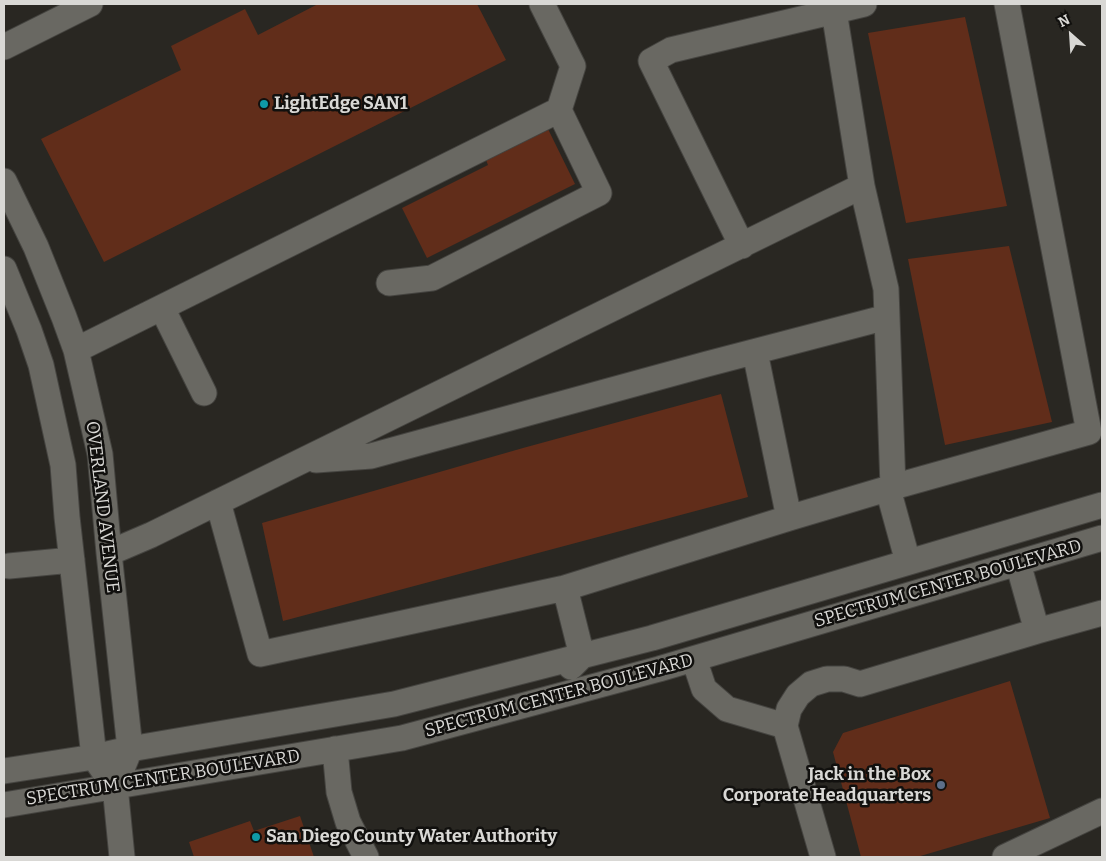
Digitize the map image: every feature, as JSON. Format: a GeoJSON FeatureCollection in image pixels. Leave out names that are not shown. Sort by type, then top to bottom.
{"type":"FeatureCollection","features":[{"type":"Feature","properties":{"kind":"street"},"geometry":{"type":"LineString","coordinates":[[6,39],[90,4]]}},
{"type":"Feature","properties":{"kind":"street"},"geometry":{"type":"LineString","coordinates":[[76,350],[558,110],[573,66],[542,4]]}},
{"type":"Feature","properties":{"kind":"street"},"geometry":{"type":"LineString","coordinates":[[742,246],[651,61],[671,50],[864,4]]}},
{"type":"Feature","properties":{"kind":"street"},"geometry":{"type":"LineString","coordinates":[[218,502],[260,654],[565,588],[789,518],[1089,432],[1007,4]]}},
{"type":"Feature","properties":{"kind":"street"},"geometry":{"type":"LineString","coordinates":[[834,11],[862,186],[886,289],[891,488],[908,562]]}},
{"type":"Feature","properties":{"kind":"street"},"geometry":{"type":"LineString","coordinates":[[388,283],[432,278],[599,193],[558,110]]}},
{"type":"Feature","properties":{"kind":"street","name":"OVERLAND AVENUE"},"geometry":{"type":"LineString","coordinates":[[4,181],[36,247],[76,350],[100,454],[130,749],[115,786],[122,857]]}},
{"type":"Feature","properties":{"kind":"street"},"geometry":{"type":"LineString","coordinates":[[109,553],[151,535],[862,186]]}},
{"type":"Feature","properties":{"kind":"street","name":"OVERLAND AVENUE"},"geometry":{"type":"LineString","coordinates":[[4,269],[41,365],[63,465],[94,756],[115,786]]}},
{"type":"Feature","properties":{"kind":"street"},"geometry":{"type":"LineString","coordinates":[[162,308],[204,393]]}},
{"type":"Feature","properties":{"kind":"street"},"geometry":{"type":"LineString","coordinates":[[302,461],[371,456],[887,317]]}},
{"type":"Feature","properties":{"kind":"street"},"geometry":{"type":"LineString","coordinates":[[754,352],[789,518]]}},
{"type":"Feature","properties":{"kind":"street","name":"SPECTRUM CENTER BOULEVARD"},"geometry":{"type":"LineString","coordinates":[[4,771],[394,704],[652,638],[1102,505]]}},
{"type":"Feature","properties":{"kind":"street","name":"SPECTRUM CENTER BOULEVARD"},"geometry":{"type":"LineString","coordinates":[[4,805],[402,738],[694,659],[1102,538]]}},
{"type":"Feature","properties":{"kind":"street"},"geometry":{"type":"LineString","coordinates":[[8,566],[72,560]]}},
{"type":"Feature","properties":{"kind":"street"},"geometry":{"type":"LineString","coordinates":[[1018,563],[1037,631]]}},
{"type":"Feature","properties":{"kind":"street"},"geometry":{"type":"LineString","coordinates":[[541,701],[582,656],[565,588]]}},
{"type":"Feature","properties":{"kind":"street"},"geometry":{"type":"LineString","coordinates":[[823,857],[785,726],[788,709],[798,695],[811,684],[827,679],[844,679],[860,684],[1102,613]]}},
{"type":"Feature","properties":{"kind":"street"},"geometry":{"type":"LineString","coordinates":[[725,616],[694,659],[704,690],[727,709],[785,726]]}},
{"type":"Feature","properties":{"kind":"street"},"geometry":{"type":"LineString","coordinates":[[335,749],[339,792],[348,822],[366,857]]}},
{"type":"Feature","properties":{"kind":"street"},"geometry":{"type":"LineString","coordinates":[[1005,857],[1102,811]]}},
{"type":"Feature","properties":{"kind":"building","name":"LightEdge SAN1"},"geometry":{"type":"Polygon","coordinates":[[[318,4],[477,4],[506,60],[104,262],[41,139],[181,70],[171,46],[245,9],[258,35],[318,4]]]}},
{"type":"Feature","properties":{"kind":"building"},"geometry":{"type":"Polygon","coordinates":[[[965,17],[1007,206],[906,223],[868,33],[965,17]]]}},
{"type":"Feature","properties":{"kind":"building"},"geometry":{"type":"Polygon","coordinates":[[[548,129],[575,184],[427,258],[402,208],[488,165],[486,160],[548,129]]]}},
{"type":"Feature","properties":{"kind":"building"},"geometry":{"type":"Polygon","coordinates":[[[1009,246],[1052,422],[945,445],[908,259],[1009,246]]]}},
{"type":"Feature","properties":{"kind":"building"},"geometry":{"type":"Polygon","coordinates":[[[721,394],[748,497],[283,621],[262,523],[523,448],[721,394]]]}},
{"type":"Feature","properties":{"kind":"building","name":"Jack in the Box Corporate Headquarters"},"geometry":{"type":"Polygon","coordinates":[[[1010,681],[1050,818],[917,857],[861,857],[833,752],[843,733],[1010,681]]]}},
{"type":"Feature","properties":{"kind":"building","name":"San Diego County Water Authority"},"geometry":{"type":"Polygon","coordinates":[[[300,816],[314,857],[194,857],[189,842],[250,821],[254,831],[300,816]]]}},
{"type":"Feature","properties":{"kind":"place","name":"LightEdge SAN1"},"geometry":{"type":"Point","coordinates":[264,104]}},
{"type":"Feature","properties":{"kind":"place","name":"Jack in the Box Corporate Headquarters"},"geometry":{"type":"Point","coordinates":[941,785]}},
{"type":"Feature","properties":{"kind":"place","name":"San Diego County Water Authority"},"geometry":{"type":"Point","coordinates":[256,837]}}]}
